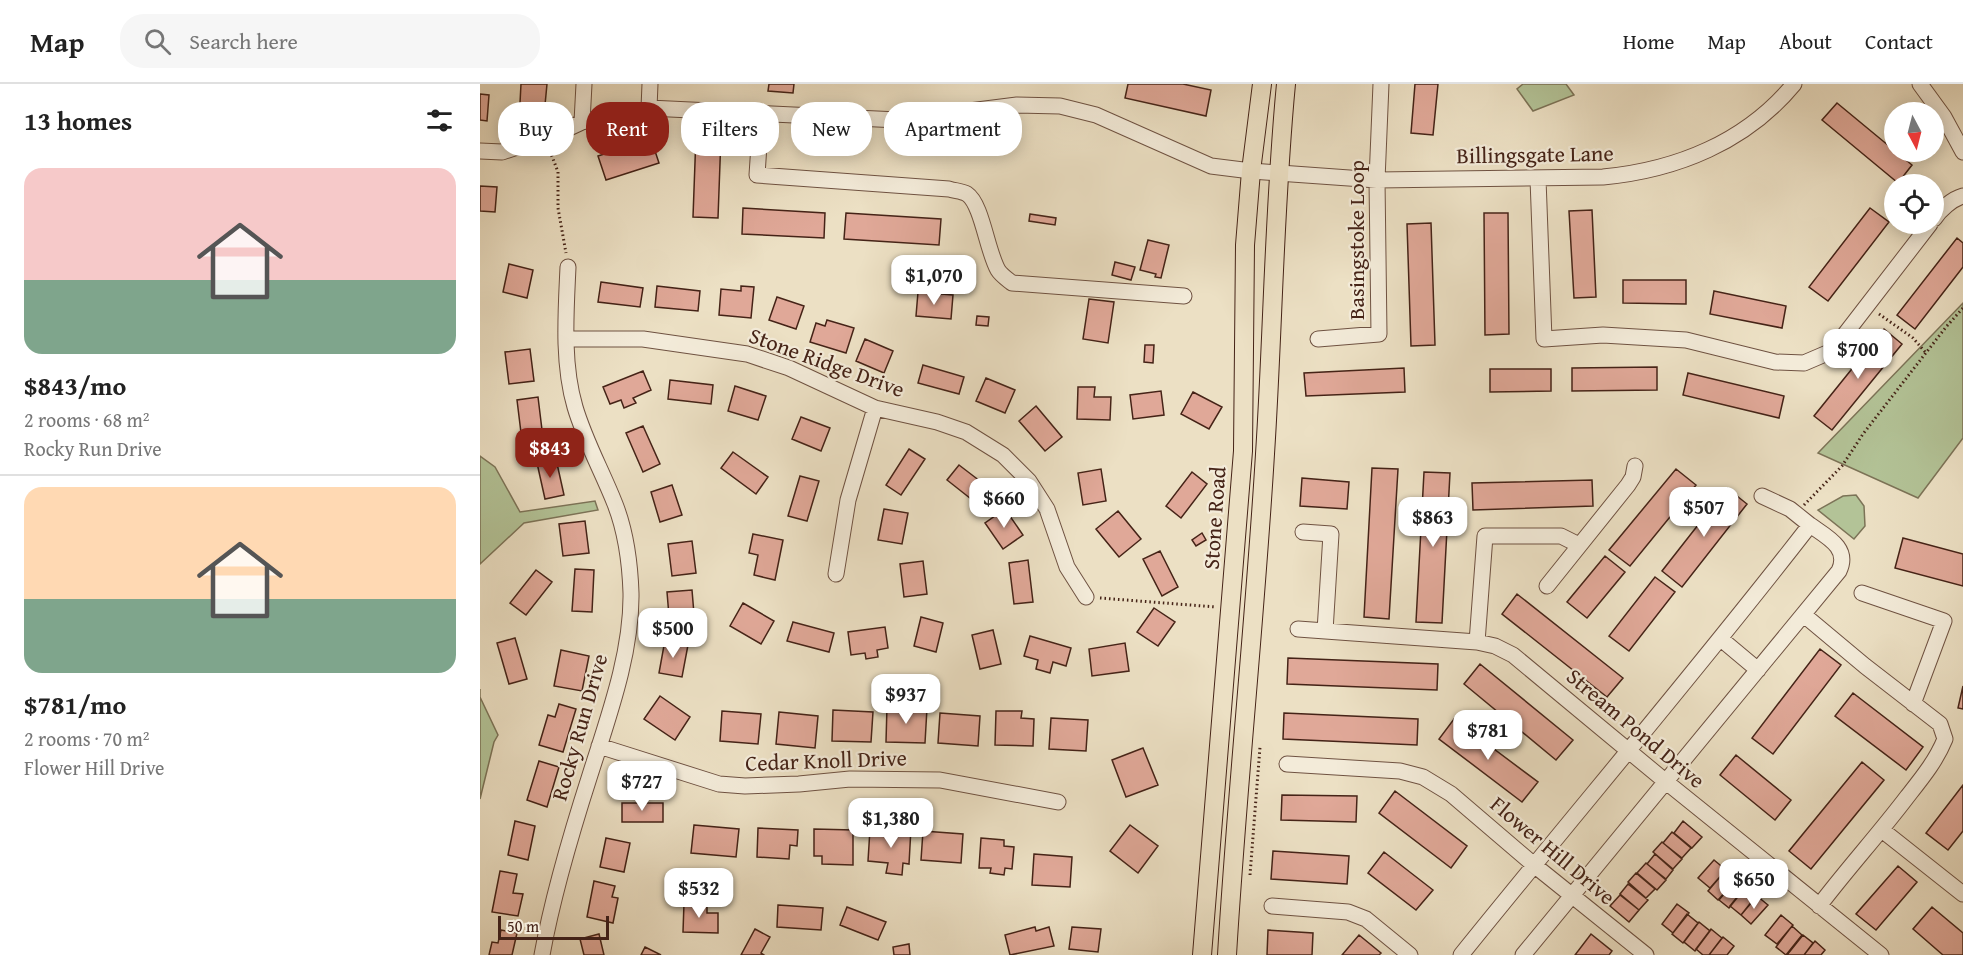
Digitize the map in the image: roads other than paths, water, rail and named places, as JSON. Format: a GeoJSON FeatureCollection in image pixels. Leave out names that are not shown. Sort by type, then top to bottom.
{"type":"FeatureCollection","features":[{"type":"Feature","properties":{"kind":"main road","name":"Stone Road"},"geometry":{"type":"LineString","coordinates":[[1202,955],[1243,451],[1245,245],[1251,171],[1262,84]]}},
{"type":"Feature","properties":{"kind":"main road","name":"Stone Road"},"geometry":{"type":"LineString","coordinates":[[1227,955],[1265,455],[1278,173],[1286,84]]}},
{"type":"Feature","properties":{"kind":"street"},"geometry":{"type":"LineString","coordinates":[[582,122],[584,84]]}},
{"type":"Feature","properties":{"kind":"street"},"geometry":{"type":"LineString","coordinates":[[648,102],[650,84]]}},
{"type":"Feature","properties":{"kind":"street","name":"Basingstoke Loop"},"geometry":{"type":"LineString","coordinates":[[1318,339],[1379,334],[1377,180],[1381,84]]}},
{"type":"Feature","properties":{"kind":"street","name":"Billingsgate Lane"},"geometry":{"type":"LineString","coordinates":[[779,116],[898,120],[1017,105],[1060,106],[1096,115],[1211,166],[1377,180],[1538,179],[1629,174],[1683,161],[1725,141],[1747,127],[1766,113],[1794,84]]}},
{"type":"Feature","properties":{"kind":"street"},"geometry":{"type":"LineString","coordinates":[[1920,84],[1944,117],[1963,152]]}},
{"type":"Feature","properties":{"kind":"street","name":"Billingsgate Lane"},"geometry":{"type":"LineString","coordinates":[[480,151],[502,152],[586,121]]}},
{"type":"Feature","properties":{"kind":"street"},"geometry":{"type":"LineString","coordinates":[[758,156],[757,175],[965,192],[972,198],[979,212],[986,240],[998,270],[1012,283],[1184,296]]}},
{"type":"Feature","properties":{"kind":"street"},"geometry":{"type":"LineString","coordinates":[[1538,179],[1544,339],[1603,335],[1686,340],[1775,362],[1804,363],[1832,351],[1922,234]]}},
{"type":"Feature","properties":{"kind":"street"},"geometry":{"type":"LineString","coordinates":[[1944,208],[1963,196]]}},
{"type":"Feature","properties":{"kind":"street","name":"Rocky Run Drive"},"geometry":{"type":"LineString","coordinates":[[542,955],[556,887],[599,746],[628,639],[630,607],[630,572],[615,505],[588,445],[574,406],[568,376],[566,305],[568,267]]}},
{"type":"Feature","properties":{"kind":"street","name":"Stone Ridge Drive"},"geometry":{"type":"LineString","coordinates":[[567,339],[643,339],[747,354],[789,368],[875,408],[952,426],[1003,455],[1029,481],[1047,509],[1067,567],[1086,597]]}},
{"type":"Feature","properties":{"kind":"street"},"geometry":{"type":"LineString","coordinates":[[836,574],[848,500],[875,408]]}},
{"type":"Feature","properties":{"kind":"street"},"geometry":{"type":"LineString","coordinates":[[1547,586],[1628,485],[1633,477],[1635,466]]}},
{"type":"Feature","properties":{"kind":"street"},"geometry":{"type":"LineString","coordinates":[[1523,955],[1839,571],[1843,563],[1842,554],[1836,544],[1796,513],[1762,496]]}},
{"type":"Feature","properties":{"kind":"street"},"geometry":{"type":"LineString","coordinates":[[1461,955],[1722,639],[1810,525]]}},
{"type":"Feature","properties":{"kind":"street"},"geometry":{"type":"LineString","coordinates":[[1303,532],[1331,534],[1325,631]]}},
{"type":"Feature","properties":{"kind":"street"},"geometry":{"type":"LineString","coordinates":[[1477,642],[1485,536],[1561,536],[1579,545]]}},
{"type":"Feature","properties":{"kind":"street"},"geometry":{"type":"LineString","coordinates":[[1862,593],[1944,621],[1913,704]]}},
{"type":"Feature","properties":{"kind":"street"},"geometry":{"type":"LineString","coordinates":[[1804,615],[1940,724],[1945,739],[1937,758],[1882,830],[1819,906]]}},
{"type":"Feature","properties":{"kind":"street","name":"Stream Pond Drive"},"geometry":{"type":"LineString","coordinates":[[1298,629],[1477,642],[1495,646],[1513,655],[1881,955]]}},
{"type":"Feature","properties":{"kind":"street"},"geometry":{"type":"LineString","coordinates":[[1722,639],[1758,670]]}},
{"type":"Feature","properties":{"kind":"street","name":"Cedar Knoll Drive"},"geometry":{"type":"LineString","coordinates":[[599,746],[719,784],[745,786],[799,784],[850,779],[940,780],[1058,802]]}},
{"type":"Feature","properties":{"kind":"street","name":"Flower Hill Drive"},"geometry":{"type":"LineString","coordinates":[[1287,764],[1400,771],[1423,777],[1451,794],[1534,865],[1646,955]]}},
{"type":"Feature","properties":{"kind":"street"},"geometry":{"type":"LineString","coordinates":[[1882,830],[1963,894]]}},
{"type":"Feature","properties":{"kind":"street"},"geometry":{"type":"LineString","coordinates":[[1272,906],[1348,912],[1366,919],[1410,955]]}}]}
